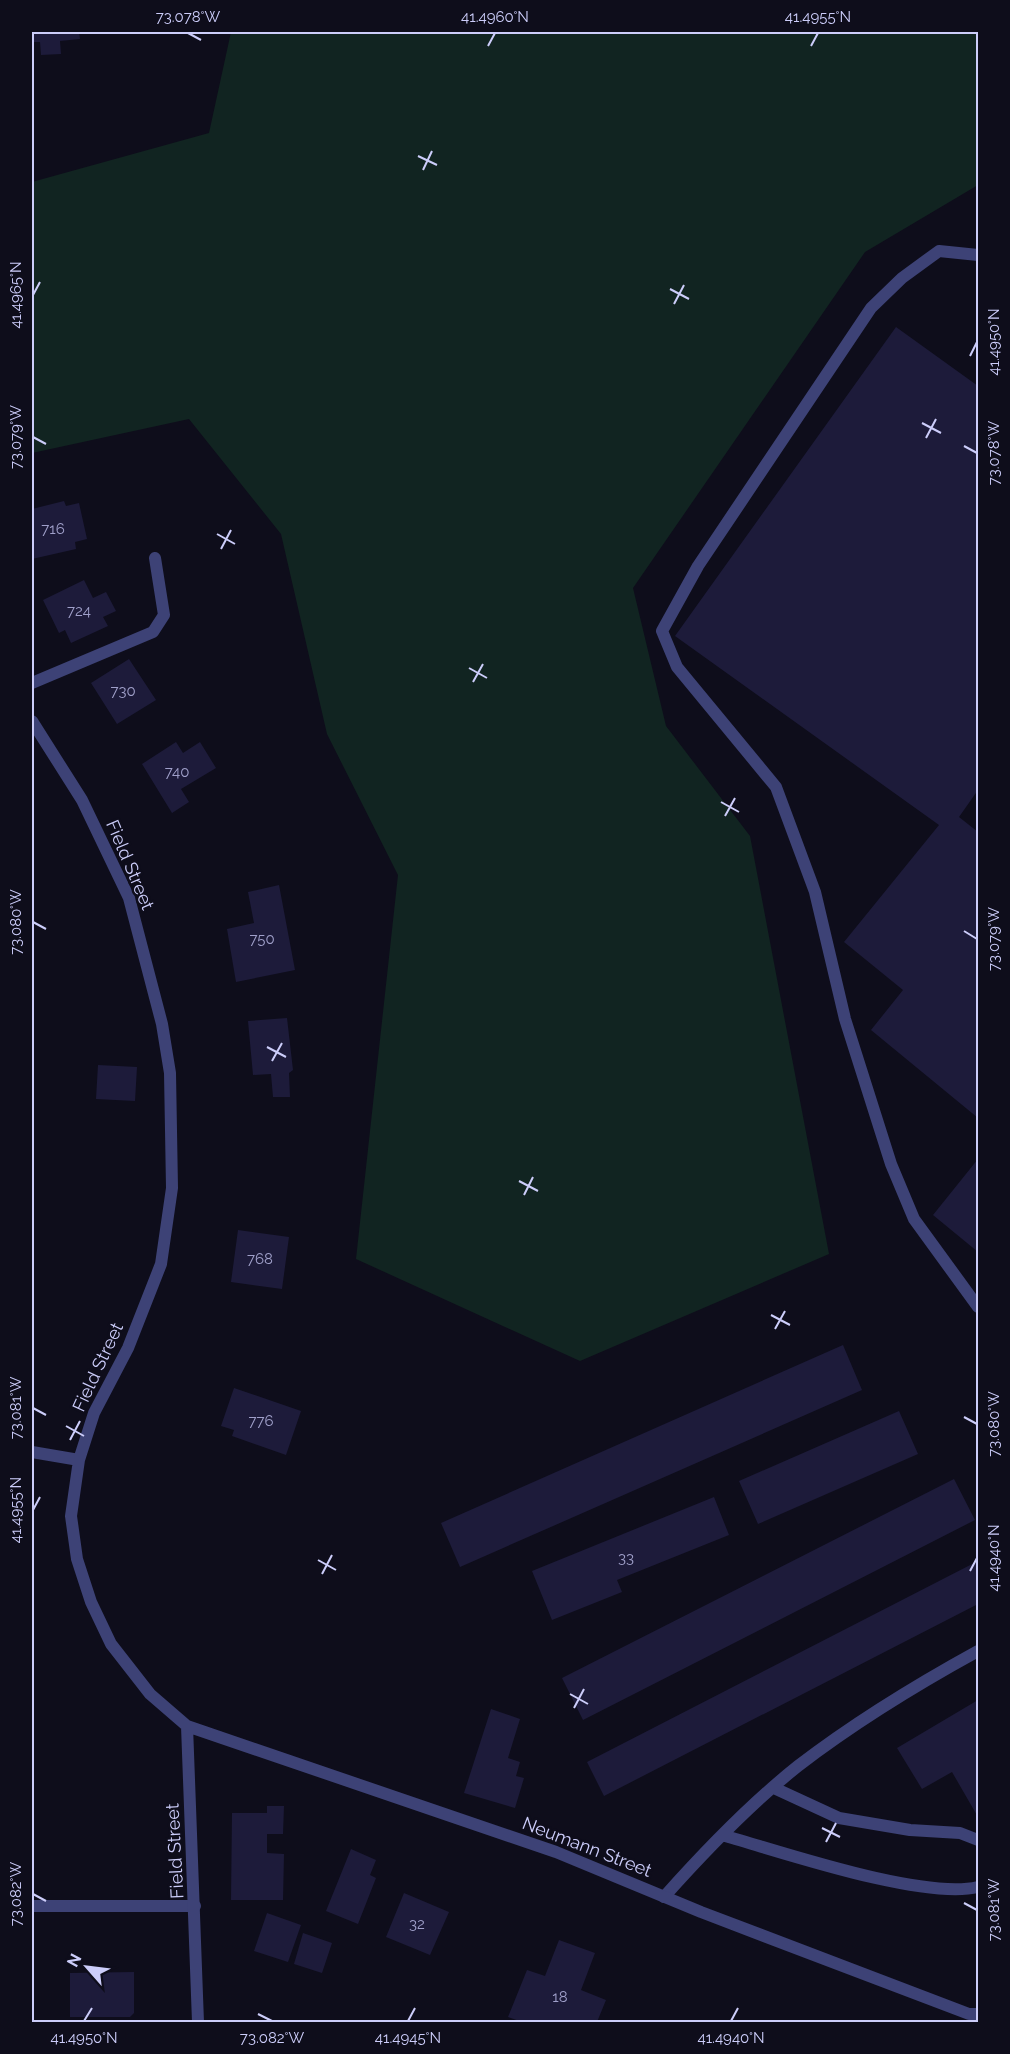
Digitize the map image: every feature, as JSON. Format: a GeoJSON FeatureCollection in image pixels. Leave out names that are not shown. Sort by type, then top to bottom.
{"type":"FeatureCollection","features":[{"type":"Feature","properties":{"kind":"street"},"geometry":{"type":"LineString","coordinates":[[978,255],[939,251],[902,278],[871,308],[698,566],[662,631],[677,667],[776,787],[815,892],[845,1019],[891,1164],[914,1219],[978,1307]]}},
{"type":"Feature","properties":{"kind":"street"},"geometry":{"type":"LineString","coordinates":[[32,683],[153,632],[164,615],[155,558]]}},
{"type":"Feature","properties":{"kind":"street","name":"Field Street"},"geometry":{"type":"LineString","coordinates":[[32,721],[82,800],[129,898],[162,1024],[170,1073],[172,1188],[161,1264],[151,1296],[128,1348],[94,1413],[79,1460],[71,1516],[77,1559],[91,1602],[111,1644],[150,1694],[187,1725],[198,2022]]}},
{"type":"Feature","properties":{"kind":"street"},"geometry":{"type":"LineString","coordinates":[[32,1452],[79,1460]]}},
{"type":"Feature","properties":{"kind":"street"},"geometry":{"type":"LineString","coordinates":[[664,1897],[722,1835],[797,1767],[916,1686],[978,1651]]}},
{"type":"Feature","properties":{"kind":"street","name":"Neumann Street"},"geometry":{"type":"LineString","coordinates":[[187,1725],[556,1852],[664,1897],[974,2014]]}},
{"type":"Feature","properties":{"kind":"street"},"geometry":{"type":"LineString","coordinates":[[774,1788],[838,1818],[910,1830],[960,1833],[978,1840]]}},
{"type":"Feature","properties":{"kind":"street"},"geometry":{"type":"LineString","coordinates":[[722,1835],[915,1885],[965,1890],[978,1887]]}},
{"type":"Feature","properties":{"kind":"street"},"geometry":{"type":"LineString","coordinates":[[32,1906],[195,1906]]}},
{"type":"Feature","properties":{"kind":"street"},"geometry":{"type":"LineString","coordinates":[[959,2022],[974,2014]]}},
{"type":"Feature","properties":{"kind":"green space"},"geometry":{"type":"Polygon","coordinates":[[[231,32],[978,32],[978,185],[865,252],[633,588],[666,726],[750,836],[829,1254],[580,1361],[356,1259],[398,875],[327,734],[281,534],[189,419],[32,453],[32,182],[209,133],[231,32]]]}},
{"type":"Feature","properties":{"kind":"building"},"geometry":{"type":"Polygon","coordinates":[[[32,32],[79,32],[80,39],[60,41],[61,54],[41,55],[40,42],[32,42],[32,32]]]}},
{"type":"Feature","properties":{"kind":"building"},"geometry":{"type":"Polygon","coordinates":[[[896,327],[978,386],[978,790],[959,817],[978,832],[978,1118],[871,1030],[903,990],[844,942],[939,825],[675,636],[896,327]]]}},
{"type":"Feature","properties":{"kind":"building"},"geometry":{"type":"Polygon","coordinates":[[[64,501],[66,506],[79,503],[87,539],[75,542],[76,549],[32,559],[32,509],[64,501]]]}},
{"type":"Feature","properties":{"kind":"building"},"geometry":{"type":"Polygon","coordinates":[[[84,580],[93,598],[106,592],[116,611],[103,617],[108,626],[71,643],[65,630],[59,633],[43,600],[84,580]]]}},
{"type":"Feature","properties":{"kind":"building"},"geometry":{"type":"Polygon","coordinates":[[[129,659],[156,700],[117,724],[91,683],[129,659]]]}},
{"type":"Feature","properties":{"kind":"building"},"geometry":{"type":"Polygon","coordinates":[[[176,742],[183,753],[200,742],[216,768],[181,789],[189,802],[172,813],[142,764],[176,742]]]}},
{"type":"Feature","properties":{"kind":"building"},"geometry":{"type":"Polygon","coordinates":[[[279,885],[295,970],[236,982],[227,929],[254,923],[248,892],[279,885]]]}},
{"type":"Feature","properties":{"kind":"building"},"geometry":{"type":"Polygon","coordinates":[[[287,1018],[293,1070],[289,1073],[290,1097],[273,1097],[271,1074],[253,1075],[248,1021],[287,1018]]]}},
{"type":"Feature","properties":{"kind":"building"},"geometry":{"type":"Polygon","coordinates":[[[98,1065],[137,1067],[135,1101],[96,1099],[98,1065]]]}},
{"type":"Feature","properties":{"kind":"building"},"geometry":{"type":"Polygon","coordinates":[[[978,1159],[978,1252],[933,1215],[978,1159]]]}},
{"type":"Feature","properties":{"kind":"building"},"geometry":{"type":"Polygon","coordinates":[[[238,1230],[289,1237],[282,1289],[231,1282],[238,1230]]]}},
{"type":"Feature","properties":{"kind":"building"},"geometry":{"type":"Polygon","coordinates":[[[843,1345],[862,1390],[460,1567],[441,1523],[843,1345]]]}},
{"type":"Feature","properties":{"kind":"building"},"geometry":{"type":"Polygon","coordinates":[[[234,1388],[301,1411],[286,1455],[232,1436],[234,1430],[221,1426],[234,1388]]]}},
{"type":"Feature","properties":{"kind":"building"},"geometry":{"type":"Polygon","coordinates":[[[899,1411],[918,1454],[758,1524],[739,1481],[899,1411]]]}},
{"type":"Feature","properties":{"kind":"building"},"geometry":{"type":"Polygon","coordinates":[[[954,1479],[975,1520],[583,1720],[562,1678],[954,1479]]]}},
{"type":"Feature","properties":{"kind":"building"},"geometry":{"type":"Polygon","coordinates":[[[714,1497],[729,1535],[617,1580],[622,1592],[552,1620],[532,1571],[714,1497]]]}},
{"type":"Feature","properties":{"kind":"building"},"geometry":{"type":"Polygon","coordinates":[[[978,1561],[978,1604],[604,1796],[587,1762],[978,1561]]]}},
{"type":"Feature","properties":{"kind":"building"},"geometry":{"type":"Polygon","coordinates":[[[978,1700],[978,1817],[952,1772],[922,1789],[897,1748],[978,1700]]]}},
{"type":"Feature","properties":{"kind":"building"},"geometry":{"type":"Polygon","coordinates":[[[491,1709],[520,1719],[508,1758],[520,1762],[516,1776],[524,1778],[515,1808],[464,1793],[491,1709]]]}},
{"type":"Feature","properties":{"kind":"building"},"geometry":{"type":"Polygon","coordinates":[[[267,1806],[284,1806],[283,1834],[267,1834],[267,1853],[284,1854],[283,1900],[231,1900],[232,1813],[267,1813],[267,1806]]]}},
{"type":"Feature","properties":{"kind":"building"},"geometry":{"type":"Polygon","coordinates":[[[351,1849],[376,1860],[370,1875],[376,1878],[358,1924],[326,1911],[351,1849]]]}},
{"type":"Feature","properties":{"kind":"building"},"geometry":{"type":"Polygon","coordinates":[[[404,1893],[449,1912],[430,1955],[386,1937],[404,1893]]]}},
{"type":"Feature","properties":{"kind":"building"},"geometry":{"type":"Polygon","coordinates":[[[267,1913],[301,1925],[288,1962],[254,1951],[267,1913]]]}},
{"type":"Feature","properties":{"kind":"building"},"geometry":{"type":"Polygon","coordinates":[[[303,1933],[332,1943],[322,1973],[294,1964],[303,1933]]]}},
{"type":"Feature","properties":{"kind":"building"},"geometry":{"type":"Polygon","coordinates":[[[559,1940],[595,1953],[581,1990],[606,2000],[597,2022],[522,2022],[508,2017],[527,1970],[545,1976],[559,1940]]]}},
{"type":"Feature","properties":{"kind":"building"},"geometry":{"type":"Polygon","coordinates":[[[134,1972],[134,2013],[130,2017],[70,2017],[70,1973],[134,1972]]]}}]}
